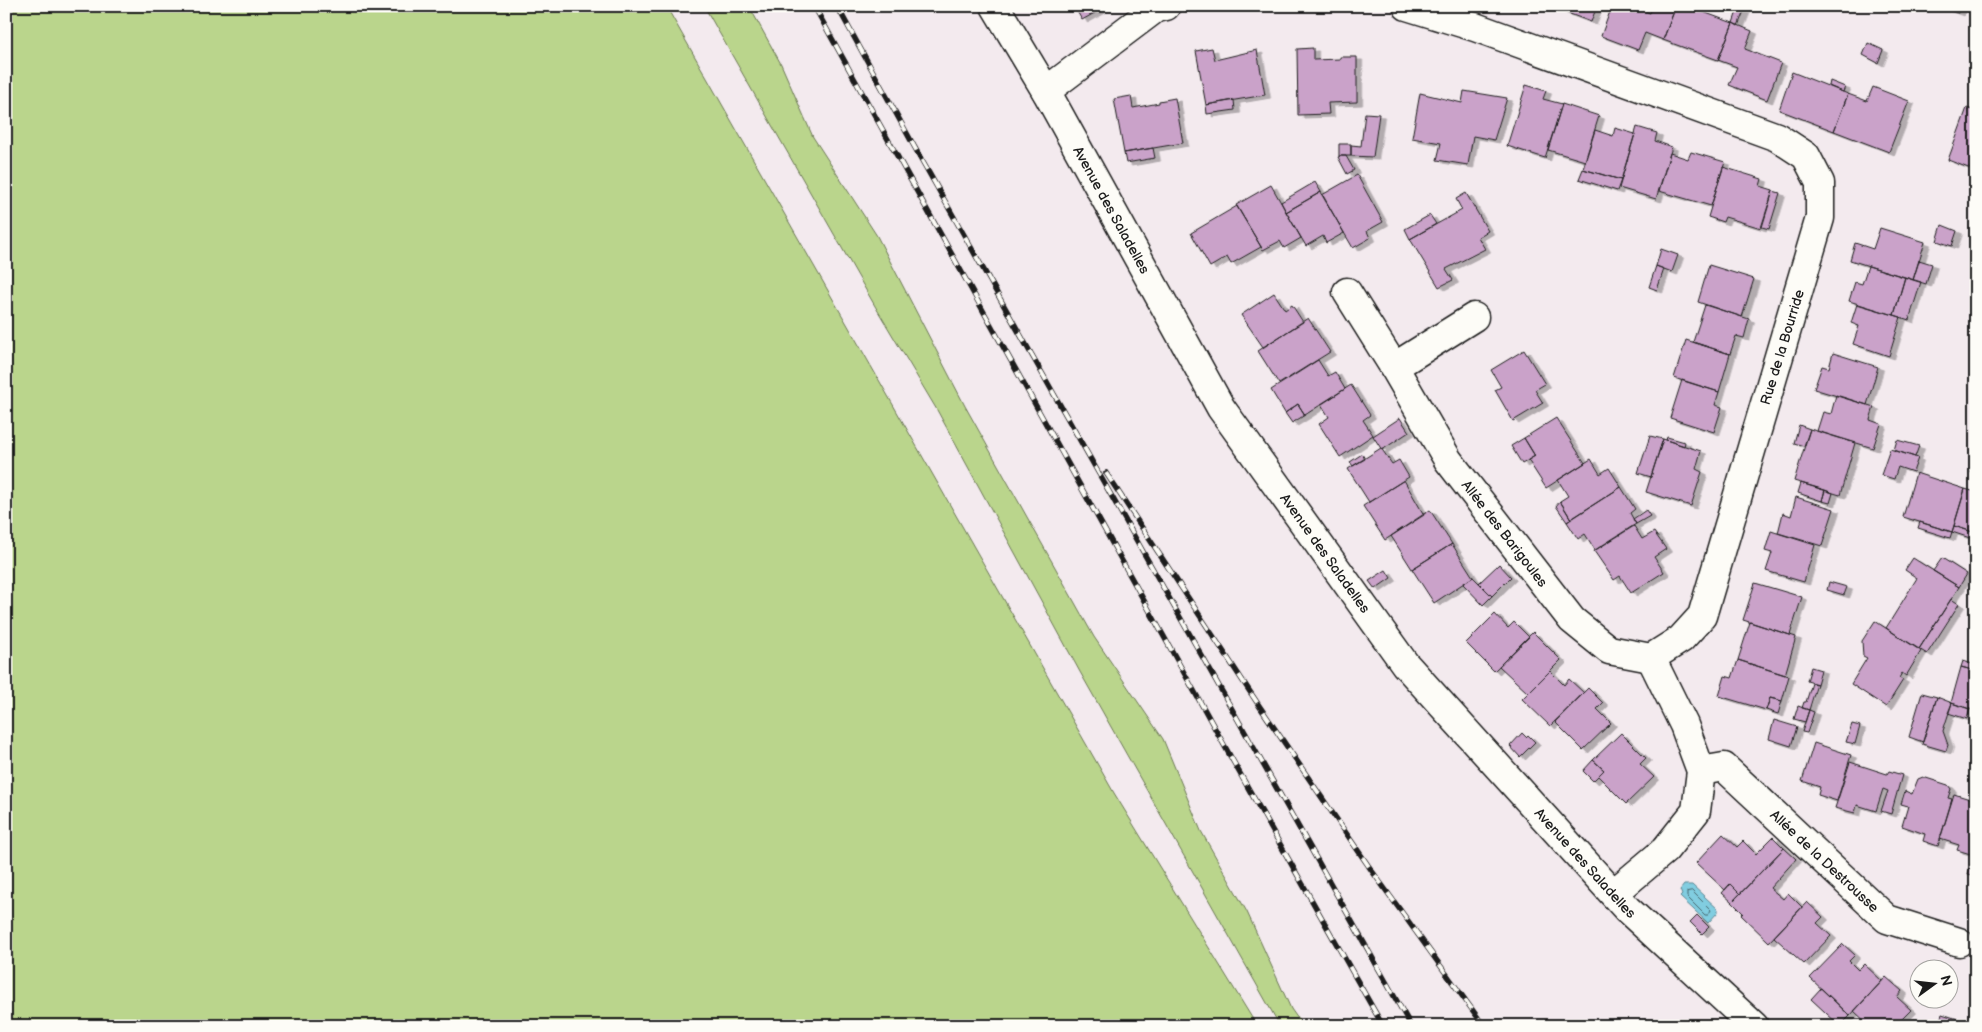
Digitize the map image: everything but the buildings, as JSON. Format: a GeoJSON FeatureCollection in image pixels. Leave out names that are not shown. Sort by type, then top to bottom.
{"type":"FeatureCollection","features":[{"type":"Feature","properties":{"kind":"street","name":"Avenue des Saladelles"},"geometry":{"type":"LineString","coordinates":[[995,6],[1046,91],[1221,408],[1405,664],[1627,909],[1754,1026]]}},
{"type":"Feature","properties":{"kind":"street","name":"Rue de la Bourride"},"geometry":{"type":"LineString","coordinates":[[1407,6],[1475,27],[1777,137],[1806,156],[1820,183],[1820,218],[1702,616],[1681,639],[1651,658]]}},
{"type":"Feature","properties":{"kind":"street"},"geometry":{"type":"LineString","coordinates":[[1046,91],[1159,7]]}},
{"type":"Feature","properties":{"kind":"street","name":"Allée des Barigoules"},"geometry":{"type":"LineString","coordinates":[[1347,292],[1394,367],[1448,460],[1572,620],[1609,650],[1651,658]]}},
{"type":"Feature","properties":{"kind":"street"},"geometry":{"type":"LineString","coordinates":[[1394,367],[1474,317]]}},
{"type":"Feature","properties":{"kind":"street"},"geometry":{"type":"LineString","coordinates":[[1614,893],[1665,850],[1696,810],[1701,771],[1684,725],[1651,658]]}},
{"type":"Feature","properties":{"kind":"street","name":"Allée de la Destrousse"},"geometry":{"type":"LineString","coordinates":[[1701,771],[1724,767],[1887,919],[1959,942]]}},
{"type":"Feature","properties":{"kind":"green space"},"geometry":{"type":"Polygon","coordinates":[[[6,6],[666,6],[1114,793],[1257,1026],[6,1026],[6,6]]]}},
{"type":"Feature","properties":{"kind":"green space"},"geometry":{"type":"Polygon","coordinates":[[[704,6],[749,6],[781,64],[813,137],[877,236],[965,406],[1094,637],[1163,739],[1201,831],[1247,912],[1291,1009],[1303,1026],[1280,1026],[1080,672],[937,410],[875,306],[704,6]]]}},
{"type":"Feature","properties":{"kind":"water"},"geometry":{"type":"Polygon","coordinates":[[[1684,885],[1692,885],[1718,909],[1718,912],[1708,923],[1680,897],[1682,895],[1680,890],[1684,885]]]}},
{"type":"Feature","properties":{"kind":"railway"},"geometry":{"type":"LineString","coordinates":[[814,6],[1238,770],[1383,1026]]}},
{"type":"Feature","properties":{"kind":"railway"},"geometry":{"type":"LineString","coordinates":[[837,6],[920,157],[1411,1026]]}},
{"type":"Feature","properties":{"kind":"railway"},"geometry":{"type":"LineString","coordinates":[[1106,473],[1260,707],[1372,871],[1484,1026]]}}]}
